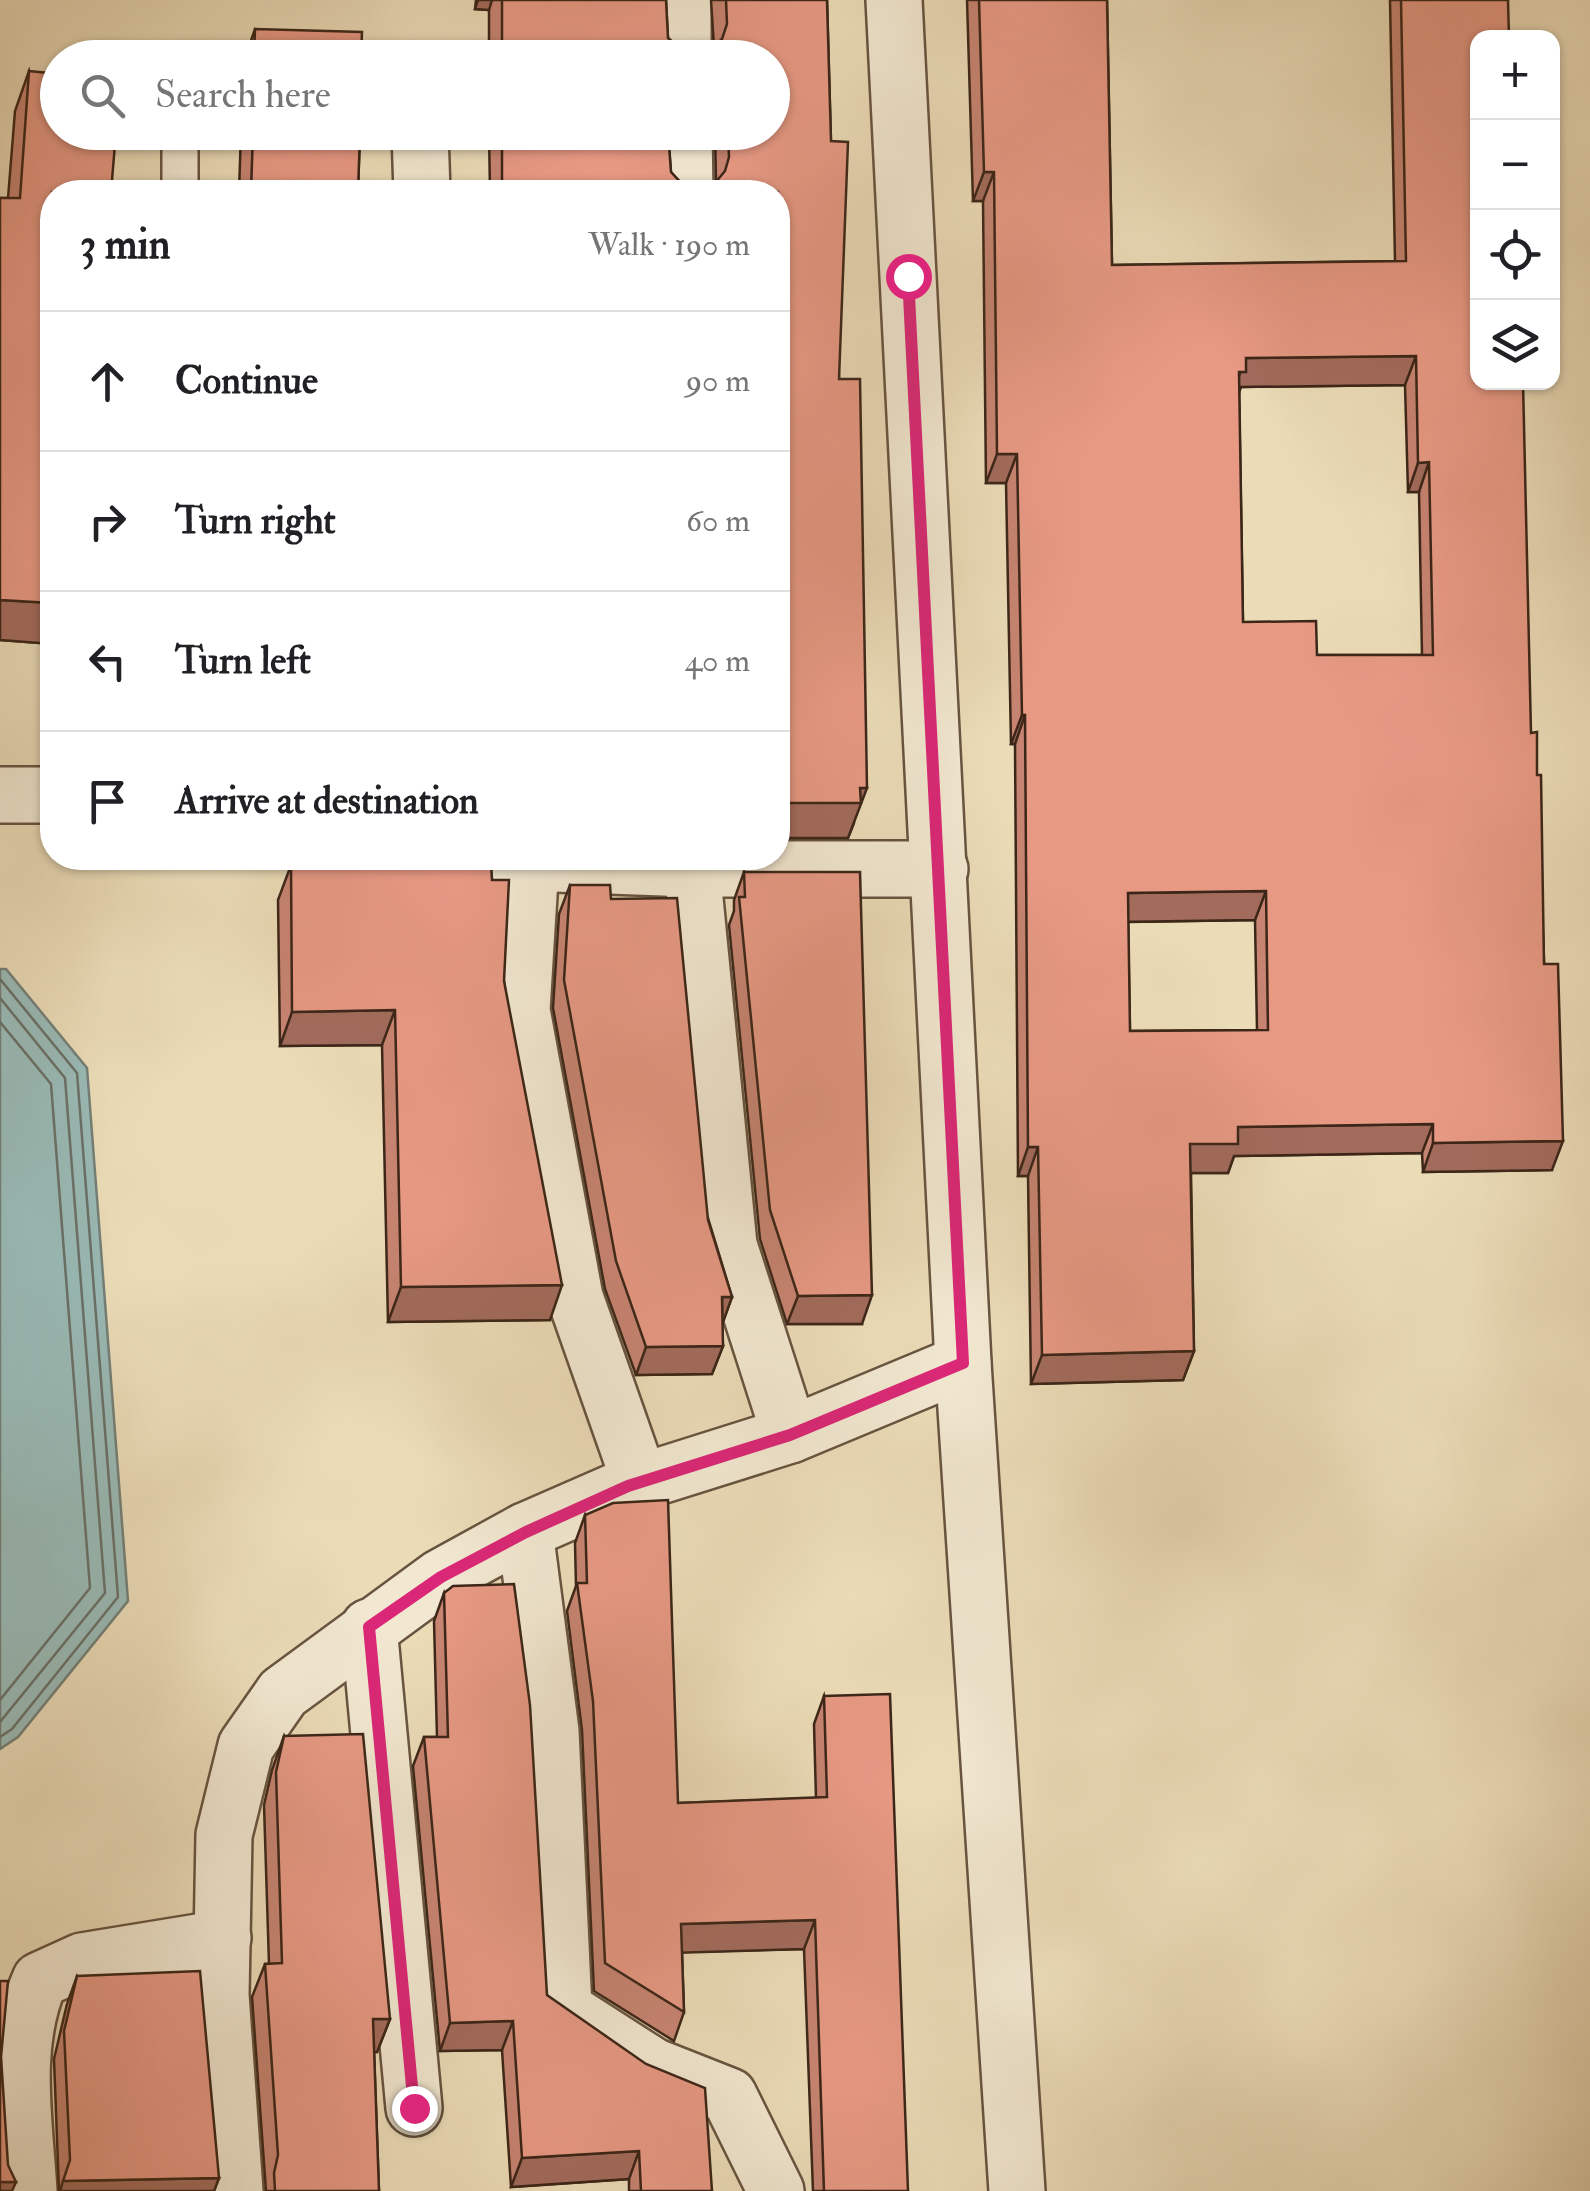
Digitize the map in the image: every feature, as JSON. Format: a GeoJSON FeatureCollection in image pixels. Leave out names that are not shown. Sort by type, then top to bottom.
{"type":"FeatureCollection","features":[{"type":"Feature","properties":{"kind":"street"},"geometry":{"type":"LineString","coordinates":[[683,0],[683,40]]}},
{"type":"Feature","properties":{"kind":"street"},"geometry":{"type":"LineString","coordinates":[[894,0],[963,1363],[1017,2191]]}},
{"type":"Feature","properties":{"kind":"street"},"geometry":{"type":"LineString","coordinates":[[421,150],[422,180]]}},
{"type":"Feature","properties":{"kind":"street"},"geometry":{"type":"LineString","coordinates":[[684,150],[684,180]]}},
{"type":"Feature","properties":{"kind":"street"},"geometry":{"type":"LineString","coordinates":[[0,796],[40,795]]}},
{"type":"Feature","properties":{"kind":"street"},"geometry":{"type":"LineString","coordinates":[[790,865],[940,869]]}},
{"type":"Feature","properties":{"kind":"street"},"geometry":{"type":"LineString","coordinates":[[531,870],[522,1010],[574,1297],[640,1482]]}},
{"type":"Feature","properties":{"kind":"street"},"geometry":{"type":"LineString","coordinates":[[692,870],[729,1245],[790,1435]]}},
{"type":"Feature","properties":{"kind":"street"},"geometry":{"type":"LineString","coordinates":[[235,2191],[220,1995],[224,1835],[246,1746],[283,1693],[441,1577],[526,1532],[640,1482],[790,1435],[963,1363]]}},
{"type":"Feature","properties":{"kind":"street"},"geometry":{"type":"LineString","coordinates":[[526,1532],[551,1732],[564,2009],[653,2066],[730,2096],[776,2191]]}},
{"type":"Feature","properties":{"kind":"street"},"geometry":{"type":"LineString","coordinates":[[369,1627],[414,2108]]}},
{"type":"Feature","properties":{"kind":"street"},"geometry":{"type":"LineString","coordinates":[[29,2191],[22,2051],[25,2013],[20,1981],[82,1961],[222,1938]]}},
{"type":"Feature","properties":{"kind":"lane"},"geometry":{"type":"LineString","coordinates":[[180,150],[180,180]]}},
{"type":"Feature","properties":{"kind":"water"},"geometry":{"type":"Polygon","coordinates":[[[0,969],[6,969],[87,1068],[128,1601],[18,1737],[0,1749],[0,969]]]}},
{"type":"Feature","properties":{"kind":"building"},"geometry":{"type":"Polygon","coordinates":[[[502,0],[666,0],[670,40],[502,40],[502,0]]]}},
{"type":"Feature","properties":{"kind":"building"},"geometry":{"type":"Polygon","coordinates":[[[726,0],[827,0],[831,141],[848,142],[839,379],[860,379],[867,788],[860,788],[861,803],[790,803],[790,180],[718,180],[729,150],[790,150],[790,40],[721,40],[727,24],[726,0]]]}},
{"type":"Feature","properties":{"kind":"building"},"geometry":{"type":"Polygon","coordinates":[[[979,0],[1107,0],[1112,265],[1406,261],[1401,0],[1508,0],[1509,30],[1470,30],[1470,390],[1523,390],[1531,733],[1537,732],[1537,775],[1541,775],[1544,964],[1558,964],[1563,1141],[1433,1143],[1433,1124],[1238,1127],[1238,1144],[1190,1144],[1194,1351],[1042,1355],[1038,1147],[1028,1147],[1025,715],[1017,454],[997,454],[994,172],[984,172],[979,0]],[[1416,356],[1246,358],[1246,372],[1239,372],[1243,622],[1316,621],[1317,655],[1433,655],[1429,462],[1418,463],[1416,356]],[[1266,891],[1128,893],[1130,1031],[1268,1030],[1266,891]]]}},
{"type":"Feature","properties":{"kind":"building"},"geometry":{"type":"Polygon","coordinates":[[[255,29],[362,32],[362,40],[255,40],[255,29]]]}},
{"type":"Feature","properties":{"kind":"building"},"geometry":{"type":"Polygon","coordinates":[[[29,71],[40,72],[40,150],[114,150],[112,180],[40,180],[40,602],[0,600],[0,198],[20,198],[29,71]]]}},
{"type":"Feature","properties":{"kind":"building"},"geometry":{"type":"Polygon","coordinates":[[[252,150],[359,150],[358,180],[251,180],[252,150]]]}},
{"type":"Feature","properties":{"kind":"building"},"geometry":{"type":"Polygon","coordinates":[[[502,150],[669,150],[671,172],[678,180],[502,180],[502,150]]]}},
{"type":"Feature","properties":{"kind":"building"},"geometry":{"type":"Polygon","coordinates":[[[291,870],[491,870],[492,880],[509,880],[504,981],[562,1285],[401,1287],[395,1010],[292,1012],[291,870]]]}},
{"type":"Feature","properties":{"kind":"building"},"geometry":{"type":"Polygon","coordinates":[[[744,872],[860,872],[872,1295],[798,1296],[770,1210],[739,897],[745,897],[744,872]]]}},
{"type":"Feature","properties":{"kind":"building"},"geometry":{"type":"Polygon","coordinates":[[[570,885],[610,885],[611,899],[677,898],[708,1220],[732,1297],[722,1297],[723,1346],[646,1347],[616,1261],[564,980],[570,885]]]}},
{"type":"Feature","properties":{"kind":"building"},"geometry":{"type":"Polygon","coordinates":[[[668,1500],[678,1803],[827,1797],[824,1696],[890,1694],[908,2191],[824,2191],[815,1920],[681,1924],[684,2012],[605,1963],[593,1701],[577,1583],[587,1583],[585,1515],[613,1503],[668,1500]]]}},
{"type":"Feature","properties":{"kind":"building"},"geometry":{"type":"Polygon","coordinates":[[[514,1584],[530,1705],[547,1995],[646,2064],[705,2088],[712,2191],[641,2191],[639,2151],[522,2158],[513,2021],[450,2023],[424,1737],[448,1737],[444,1593],[453,1586],[514,1584]]]}},
{"type":"Feature","properties":{"kind":"building"},"geometry":{"type":"Polygon","coordinates":[[[363,1734],[390,2019],[373,2019],[379,2191],[275,2191],[278,2155],[265,1964],[282,1963],[276,1772],[284,1736],[363,1734]]]}},
{"type":"Feature","properties":{"kind":"building"},"geometry":{"type":"Polygon","coordinates":[[[200,1971],[219,2178],[63,2181],[70,2160],[64,2031],[77,1976],[200,1971]]]}},
{"type":"Feature","properties":{"kind":"building"},"geometry":{"type":"Polygon","coordinates":[[[0,1981],[8,1981],[1,2057],[8,2165],[16,2182],[0,2182],[0,1981]]]}},
{"type":"Feature","properties":{"kind":"route"},"geometry":{"type":"LineString","coordinates":[[414,2108],[369,1627],[441,1577],[526,1532],[628,1486],[790,1435],[963,1363],[908,276]]}}]}
